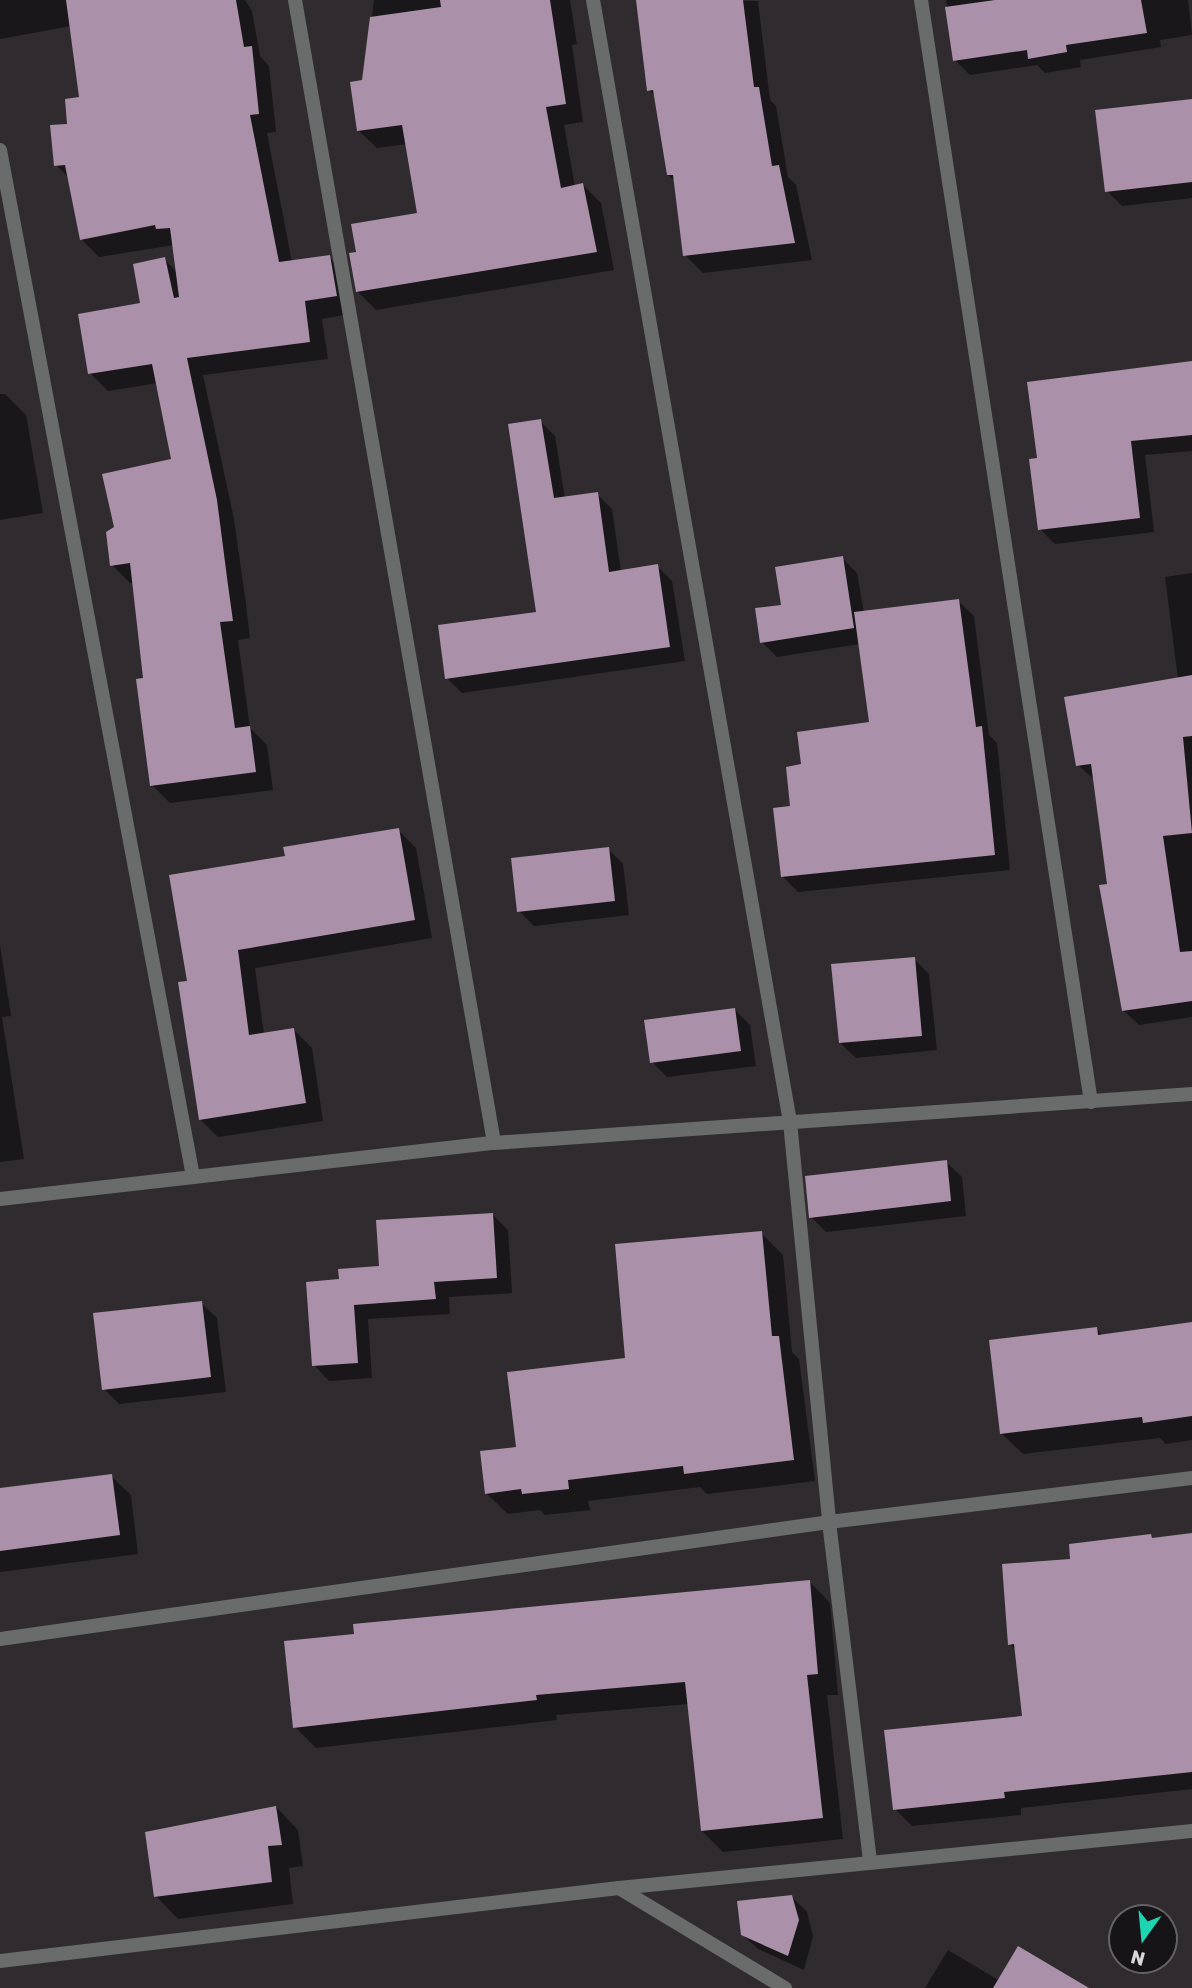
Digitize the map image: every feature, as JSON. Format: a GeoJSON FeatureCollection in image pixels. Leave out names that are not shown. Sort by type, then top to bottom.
{"type":"FeatureCollection","features":[{"type":"Feature","properties":{"kind":"street"},"geometry":{"type":"LineString","coordinates":[[295,0],[494,1143]]}},
{"type":"Feature","properties":{"kind":"street"},"geometry":{"type":"LineString","coordinates":[[593,0],[790,1122],[829,1522],[870,1863]]}},
{"type":"Feature","properties":{"kind":"street"},"geometry":{"type":"LineString","coordinates":[[921,0],[1091,1102]]}},
{"type":"Feature","properties":{"kind":"street"},"geometry":{"type":"LineString","coordinates":[[0,150],[193,1177]]}},
{"type":"Feature","properties":{"kind":"street"},"geometry":{"type":"LineString","coordinates":[[0,1199],[494,1143],[1192,1094]]}},
{"type":"Feature","properties":{"kind":"street"},"geometry":{"type":"LineString","coordinates":[[0,1639],[829,1522],[1192,1478]]}},
{"type":"Feature","properties":{"kind":"street"},"geometry":{"type":"LineString","coordinates":[[0,1961],[619,1888],[1192,1831]]}},
{"type":"Feature","properties":{"kind":"street"},"geometry":{"type":"LineString","coordinates":[[619,1888],[785,1988]]}},
{"type":"Feature","properties":{"kind":"building"},"geometry":{"type":"Polygon","coordinates":[[[66,0],[236,0],[244,47],[252,46],[259,114],[250,115],[279,262],[330,255],[337,296],[305,301],[310,342],[187,358],[217,500],[233,621],[220,622],[235,728],[250,726],[256,772],[150,786],[136,679],[143,678],[130,563],[110,566],[106,532],[114,527],[102,474],[171,459],[152,364],[88,374],[78,314],[140,303],[133,264],[165,257],[174,298],[179,297],[170,228],[156,229],[155,225],[80,240],[65,165],[54,166],[50,125],[67,124],[65,99],[79,97],[66,0]]]}},
{"type":"Feature","properties":{"kind":"building"},"geometry":{"type":"Polygon","coordinates":[[[440,0],[550,0],[566,104],[546,107],[561,188],[583,183],[597,252],[356,292],[349,253],[356,252],[351,224],[417,213],[402,125],[357,131],[350,82],[362,80],[370,17],[441,7],[440,0]]]}},
{"type":"Feature","properties":{"kind":"building"},"geometry":{"type":"Polygon","coordinates":[[[636,0],[743,0],[754,87],[759,87],[772,166],[779,165],[795,243],[683,256],[673,175],[667,175],[653,90],[647,91],[636,0]]]}},
{"type":"Feature","properties":{"kind":"building"},"geometry":{"type":"Polygon","coordinates":[[[995,0],[1141,0],[1147,33],[1066,45],[1067,52],[1028,59],[1027,50],[953,61],[945,7],[995,0]]]}},
{"type":"Feature","properties":{"kind":"building"},"geometry":{"type":"Polygon","coordinates":[[[1192,99],[1192,182],[1105,192],[1095,110],[1192,99]]]}},
{"type":"Feature","properties":{"kind":"building"},"geometry":{"type":"Polygon","coordinates":[[[1192,361],[1192,435],[1131,441],[1140,518],[1038,530],[1029,459],[1037,458],[1027,382],[1192,361]]]}},
{"type":"Feature","properties":{"kind":"building"},"geometry":{"type":"Polygon","coordinates":[[[541,419],[554,498],[598,492],[609,572],[658,564],[670,647],[445,679],[438,625],[536,612],[508,424],[541,419]]]}},
{"type":"Feature","properties":{"kind":"building"},"geometry":{"type":"Polygon","coordinates":[[[843,556],[854,628],[760,643],[755,608],[781,605],[775,567],[843,556]]]}},
{"type":"Feature","properties":{"kind":"building"},"geometry":{"type":"Polygon","coordinates":[[[959,599],[976,727],[982,726],[995,855],[781,877],[773,808],[790,806],[786,767],[801,764],[797,732],[869,722],[854,612],[959,599]]]}},
{"type":"Feature","properties":{"kind":"building"},"geometry":{"type":"Polygon","coordinates":[[[1192,675],[1192,736],[1183,737],[1192,833],[1163,836],[1180,952],[1192,951],[1192,1001],[1122,1011],[1099,885],[1107,884],[1091,764],[1076,766],[1064,697],[1192,675]]]}},
{"type":"Feature","properties":{"kind":"building"},"geometry":{"type":"Polygon","coordinates":[[[399,828],[415,920],[238,950],[249,1035],[294,1028],[306,1103],[199,1120],[178,982],[187,981],[169,875],[285,856],[283,847],[399,828]]]}},
{"type":"Feature","properties":{"kind":"building"},"geometry":{"type":"Polygon","coordinates":[[[609,847],[615,901],[517,912],[511,858],[609,847]]]}},
{"type":"Feature","properties":{"kind":"building"},"geometry":{"type":"Polygon","coordinates":[[[915,957],[922,1036],[839,1043],[831,964],[915,957]]]}},
{"type":"Feature","properties":{"kind":"building"},"geometry":{"type":"Polygon","coordinates":[[[735,1008],[741,1051],[650,1063],[644,1020],[735,1008]]]}},
{"type":"Feature","properties":{"kind":"building"},"geometry":{"type":"Polygon","coordinates":[[[947,1160],[951,1201],[809,1218],[805,1176],[947,1160]]]}},
{"type":"Feature","properties":{"kind":"building"},"geometry":{"type":"Polygon","coordinates":[[[493,1213],[497,1278],[434,1282],[436,1299],[354,1305],[358,1363],[312,1366],[306,1282],[339,1279],[338,1269],[379,1266],[376,1220],[493,1213]]]}},
{"type":"Feature","properties":{"kind":"building"},"geometry":{"type":"Polygon","coordinates":[[[762,1231],[772,1336],[779,1336],[794,1460],[684,1474],[683,1466],[568,1480],[569,1489],[522,1494],[521,1489],[485,1494],[480,1451],[516,1447],[507,1372],[625,1358],[615,1244],[762,1231]]]}},
{"type":"Feature","properties":{"kind":"building"},"geometry":{"type":"Polygon","coordinates":[[[202,1301],[211,1377],[102,1390],[93,1313],[202,1301]]]}},
{"type":"Feature","properties":{"kind":"building"},"geometry":{"type":"Polygon","coordinates":[[[1192,1322],[1192,1416],[1143,1423],[1142,1417],[1000,1434],[989,1340],[1097,1327],[1098,1335],[1192,1322]]]}},
{"type":"Feature","properties":{"kind":"building"},"geometry":{"type":"Polygon","coordinates":[[[112,1474],[120,1535],[0,1551],[0,1488],[112,1474]]]}},
{"type":"Feature","properties":{"kind":"building"},"geometry":{"type":"Polygon","coordinates":[[[1192,1533],[1192,1772],[1004,1792],[1005,1798],[893,1810],[884,1730],[1022,1716],[1014,1644],[1008,1645],[1002,1564],[1070,1559],[1069,1544],[1151,1534],[1152,1538],[1192,1533]]]}},
{"type":"Feature","properties":{"kind":"building"},"geometry":{"type":"Polygon","coordinates":[[[810,1580],[818,1674],[807,1675],[823,1818],[701,1831],[685,1682],[536,1695],[537,1700],[293,1728],[284,1641],[354,1634],[353,1624],[810,1580]]]}},
{"type":"Feature","properties":{"kind":"building"},"geometry":{"type":"Polygon","coordinates":[[[276,1806],[282,1845],[268,1846],[272,1882],[154,1897],[145,1832],[276,1806]]]}},
{"type":"Feature","properties":{"kind":"building"},"geometry":{"type":"Polygon","coordinates":[[[792,1895],[799,1920],[788,1956],[741,1935],[737,1901],[792,1895]]]}},
{"type":"Feature","properties":{"kind":"building"},"geometry":{"type":"Polygon","coordinates":[[[1018,1946],[1089,1988],[993,1988],[1018,1946]]]}}]}
